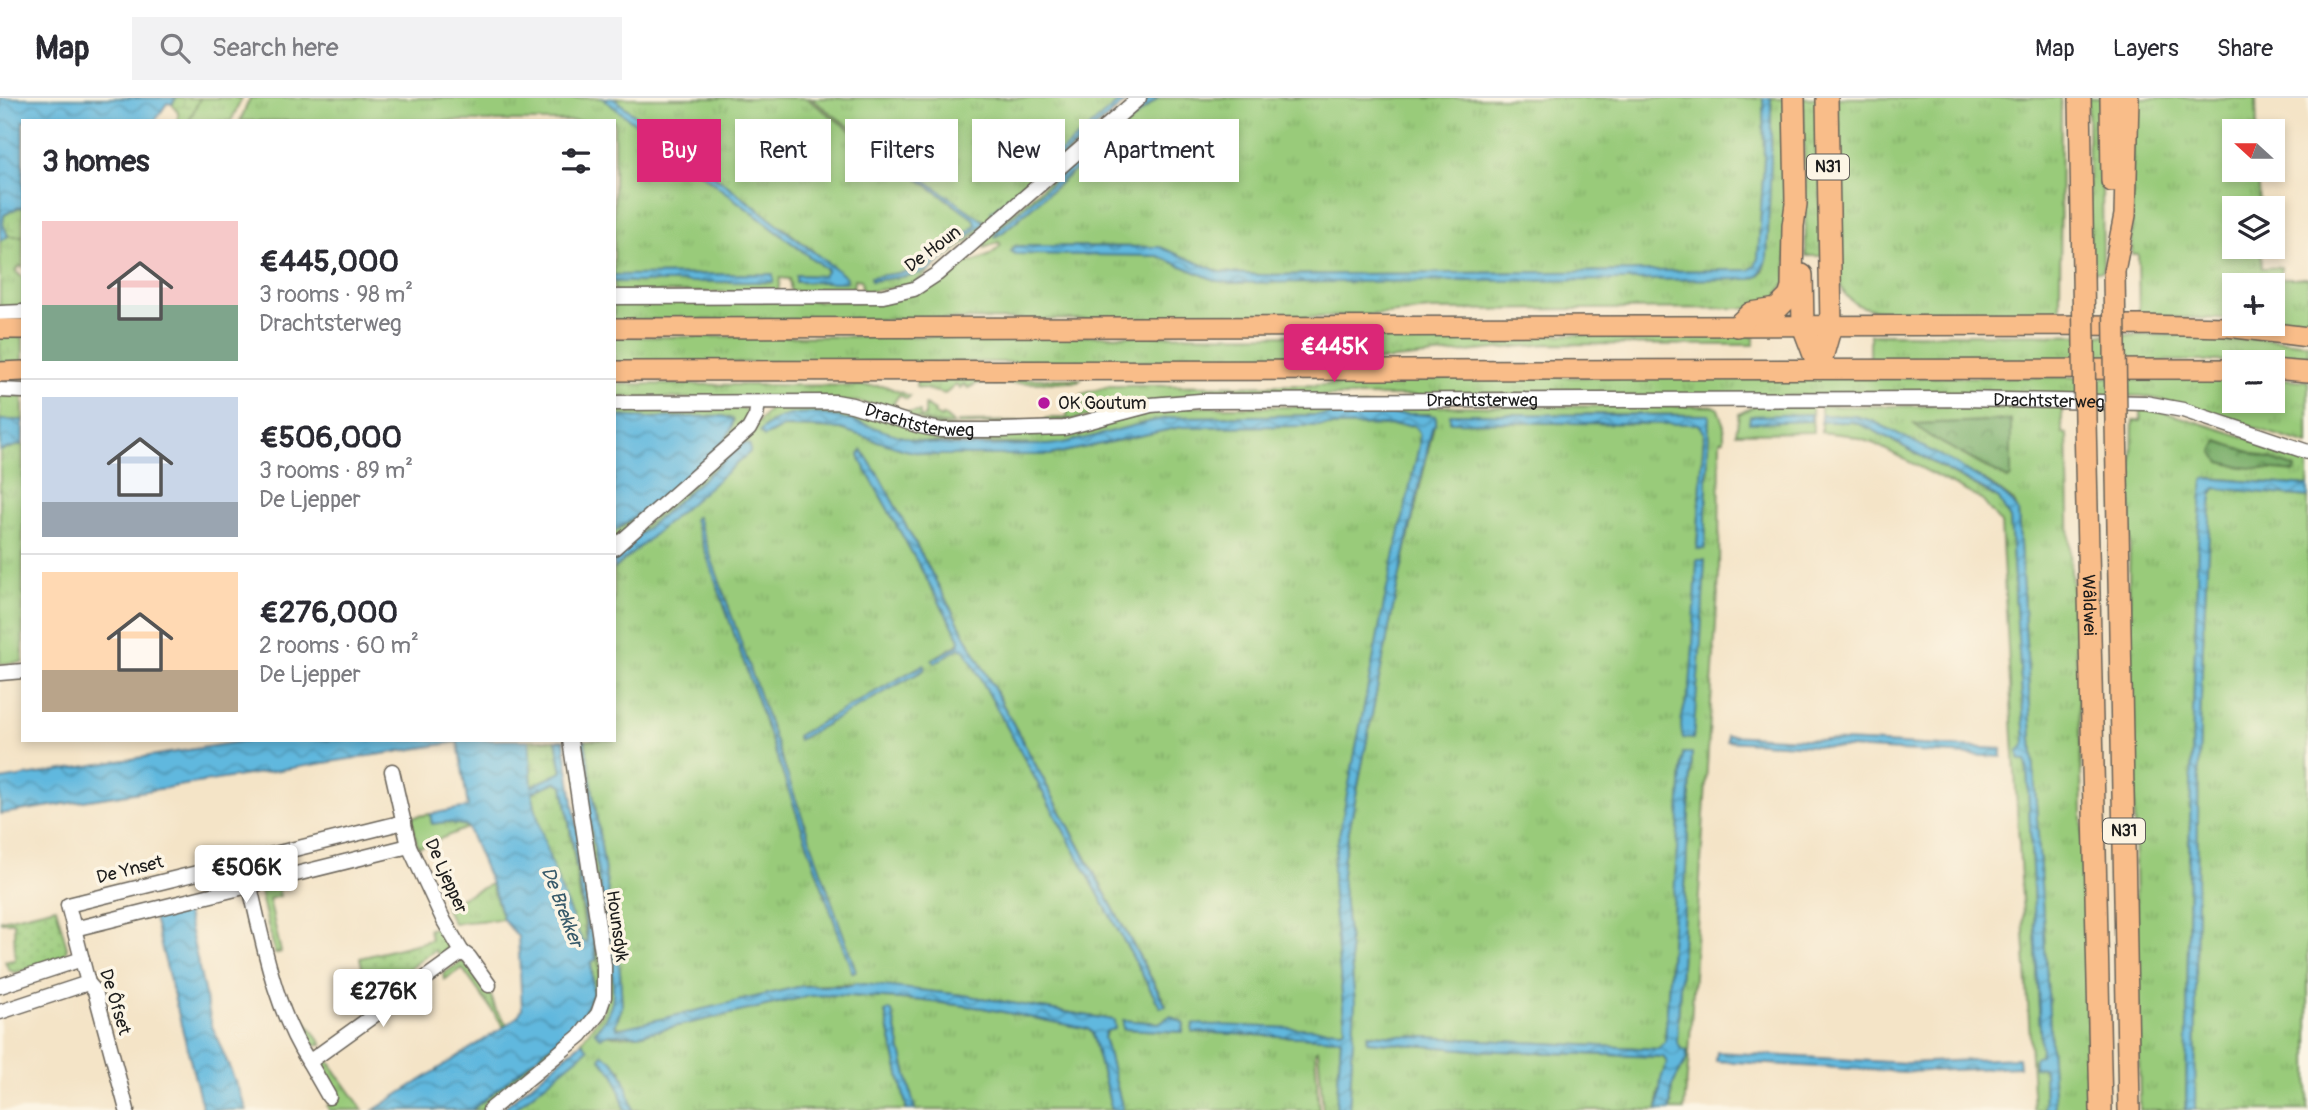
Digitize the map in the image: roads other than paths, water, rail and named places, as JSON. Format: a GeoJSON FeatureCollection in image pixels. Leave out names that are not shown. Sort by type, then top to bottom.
{"type":"FeatureCollection","features":[{"type":"Feature","properties":{"kind":"highway","name":"N31"},"geometry":{"type":"LineString","coordinates":[[1737,326],[1751,313],[1777,309],[1789,297],[1794,275],[1793,226],[1796,204],[1794,98]]}},
{"type":"Feature","properties":{"kind":"highway","name":"N31"},"geometry":{"type":"LineString","coordinates":[[1827,98],[1831,326]]}},
{"type":"Feature","properties":{"kind":"highway","name":"N31"},"geometry":{"type":"LineString","coordinates":[[2067,98],[2081,147]]}},
{"type":"Feature","properties":{"kind":"highway","name":"Wâldwei"},"geometry":{"type":"LineString","coordinates":[[2080,98],[2101,1110]]}},
{"type":"Feature","properties":{"kind":"highway","name":"Wâldwei"},"geometry":{"type":"LineString","coordinates":[[2111,98],[2129,1110]]}},
{"type":"Feature","properties":{"kind":"highway","name":"N31"},"geometry":{"type":"LineString","coordinates":[[2114,271],[2125,215],[2128,98]]}},
{"type":"Feature","properties":{"kind":"highway","name":"N31"},"geometry":{"type":"LineString","coordinates":[[1796,204],[1801,226],[1803,326]]}},
{"type":"Feature","properties":{"kind":"highway"},"geometry":{"type":"LineString","coordinates":[[1803,326],[1819,368]]}},
{"type":"Feature","properties":{"kind":"highway"},"geometry":{"type":"LineString","coordinates":[[1819,368],[1831,326]]}},
{"type":"Feature","properties":{"kind":"main road"},"geometry":{"type":"LineString","coordinates":[[616,328],[2193,326],[2256,329],[2308,337]]}},
{"type":"Feature","properties":{"kind":"main road"},"geometry":{"type":"LineString","coordinates":[[0,329],[21,329]]}},
{"type":"Feature","properties":{"kind":"main road","name":"Drachtsterweg"},"geometry":{"type":"LineString","coordinates":[[616,371],[2222,369]]}},
{"type":"Feature","properties":{"kind":"main road"},"geometry":{"type":"LineString","coordinates":[[2285,370],[2308,372]]}},
{"type":"Feature","properties":{"kind":"main road"},"geometry":{"type":"LineString","coordinates":[[0,372],[21,372]]}},
{"type":"Feature","properties":{"kind":"street","name":"De Houn"},"geometry":{"type":"LineString","coordinates":[[616,297],[883,296],[914,289],[966,250],[1139,98]]}},
{"type":"Feature","properties":{"kind":"street"},"geometry":{"type":"LineString","coordinates":[[0,313],[21,312]]}},
{"type":"Feature","properties":{"kind":"street"},"geometry":{"type":"LineString","coordinates":[[0,390],[21,391]]}},
{"type":"Feature","properties":{"kind":"street","name":"Drachtsterweg"},"geometry":{"type":"LineString","coordinates":[[616,403],[836,402],[941,430],[1012,430],[1064,428],[1151,405],[1200,401],[2093,401],[2145,403],[2183,410],[2308,452]]}},
{"type":"Feature","properties":{"kind":"street"},"geometry":{"type":"LineString","coordinates":[[616,546],[749,429],[756,416],[758,403]]}},
{"type":"Feature","properties":{"kind":"street"},"geometry":{"type":"LineString","coordinates":[[0,673],[21,671]]}},
{"type":"Feature","properties":{"kind":"street","name":"Hounsdyk"},"geometry":{"type":"LineString","coordinates":[[490,1110],[581,1035],[598,1014],[604,997],[604,965],[570,742]]}},
{"type":"Feature","properties":{"kind":"street","name":"De Ljepper"},"geometry":{"type":"LineString","coordinates":[[392,771],[410,846],[444,921],[462,952],[469,957],[489,985]]}},
{"type":"Feature","properties":{"kind":"street","name":"De Ynset"},"geometry":{"type":"LineString","coordinates":[[68,905],[404,822]]}},
{"type":"Feature","properties":{"kind":"street"},"geometry":{"type":"LineString","coordinates":[[74,929],[410,846]]}},
{"type":"Feature","properties":{"kind":"street"},"geometry":{"type":"LineString","coordinates":[[244,862],[279,1004],[298,1046],[329,1097]]}},
{"type":"Feature","properties":{"kind":"street","name":"De Ôfset"},"geometry":{"type":"LineString","coordinates":[[68,905],[88,983],[95,991],[127,1110]]}},
{"type":"Feature","properties":{"kind":"street"},"geometry":{"type":"LineString","coordinates":[[309,1062],[462,952]]}},
{"type":"Feature","properties":{"kind":"street"},"geometry":{"type":"LineString","coordinates":[[0,986],[82,959]]}},
{"type":"Feature","properties":{"kind":"street"},"geometry":{"type":"LineString","coordinates":[[0,1012],[88,983]]}},
{"type":"Feature","properties":{"kind":"water"},"geometry":{"type":"Polygon","coordinates":[[[0,98],[176,98],[172,104],[167,103],[156,119],[21,119],[21,207],[4,215],[3,224],[8,236],[0,241],[0,98]]]}},
{"type":"Feature","properties":{"kind":"water"},"geometry":{"type":"Polygon","coordinates":[[[602,98],[613,98],[640,119],[637,119],[637,125],[602,98]]]}},
{"type":"Feature","properties":{"kind":"water"},"geometry":{"type":"Polygon","coordinates":[[[1123,98],[1130,98],[1105,119],[1099,119],[1123,98]]]}},
{"type":"Feature","properties":{"kind":"water"},"geometry":{"type":"Polygon","coordinates":[[[1150,98],[1158,98],[1134,119],[1126,119],[1150,98]]]}},
{"type":"Feature","properties":{"kind":"water"},"geometry":{"type":"Polygon","coordinates":[[[1763,98],[1771,98],[1767,259],[1759,276],[1751,279],[1231,283],[1217,281],[1158,256],[1015,254],[1011,251],[1015,246],[1160,247],[1220,272],[1259,275],[1749,270],[1755,266],[1758,258],[1764,159],[1763,98]]]}},
{"type":"Feature","properties":{"kind":"water"},"geometry":{"type":"Polygon","coordinates":[[[1079,136],[1079,142],[1065,153],[1065,148],[1079,136]]]}},
{"type":"Feature","properties":{"kind":"water"},"geometry":{"type":"Polygon","coordinates":[[[1079,160],[1079,166],[1065,178],[1065,172],[1079,160]]]}},
{"type":"Feature","properties":{"kind":"water"},"geometry":{"type":"Polygon","coordinates":[[[721,181],[846,277],[846,282],[796,282],[796,275],[823,276],[827,270],[712,182],[721,181]]]}},
{"type":"Feature","properties":{"kind":"water"},"geometry":{"type":"Polygon","coordinates":[[[923,182],[928,182],[985,222],[929,270],[914,275],[871,281],[871,277],[913,271],[926,266],[976,225],[975,220],[923,182]]]}},
{"type":"Feature","properties":{"kind":"water"},"geometry":{"type":"Polygon","coordinates":[[[1026,182],[1032,182],[994,214],[991,212],[1026,182]]]}},
{"type":"Feature","properties":{"kind":"water"},"geometry":{"type":"Polygon","coordinates":[[[1053,182],[1061,182],[995,237],[996,232],[1053,182]]]}},
{"type":"Feature","properties":{"kind":"water"},"geometry":{"type":"Polygon","coordinates":[[[773,274],[773,282],[616,282],[616,275],[773,274]]]}},
{"type":"Feature","properties":{"kind":"water"},"geometry":{"type":"Polygon","coordinates":[[[796,414],[817,414],[923,442],[969,446],[1048,445],[1081,440],[1176,417],[1436,416],[1436,423],[1432,428],[1396,593],[1344,856],[1342,876],[1355,1002],[1349,1110],[1336,1110],[1341,1039],[1192,1032],[1193,1024],[1345,1028],[1333,898],[1333,866],[1386,593],[1419,446],[1416,427],[1181,427],[1050,455],[930,455],[905,450],[841,429],[783,427],[764,437],[760,432],[776,419],[796,414]]]}},
{"type":"Feature","properties":{"kind":"water"},"geometry":{"type":"Polygon","coordinates":[[[1450,414],[1709,415],[1705,549],[1697,549],[1704,432],[1699,424],[1450,422],[1450,414]]]}},
{"type":"Feature","properties":{"kind":"water"},"geometry":{"type":"Polygon","coordinates":[[[1811,414],[1811,421],[1749,423],[1750,416],[1811,414]]]}},
{"type":"Feature","properties":{"kind":"water"},"geometry":{"type":"Polygon","coordinates":[[[1821,415],[1855,416],[1873,421],[1975,475],[2010,500],[2018,511],[2055,1110],[2045,1110],[2044,1071],[2043,1068],[2034,1067],[2034,1058],[2040,1056],[2041,1049],[2027,767],[2026,761],[2019,759],[2019,751],[2025,742],[2010,519],[1999,499],[1986,491],[1873,430],[1854,422],[1821,422],[1821,415]]]}},
{"type":"Feature","properties":{"kind":"water"},"geometry":{"type":"Polygon","coordinates":[[[616,416],[723,416],[733,419],[730,432],[719,447],[663,496],[616,531],[616,416]]]}},
{"type":"Feature","properties":{"kind":"water"},"geometry":{"type":"Polygon","coordinates":[[[0,420],[21,420],[21,445],[0,451],[0,420]]]}},
{"type":"Feature","properties":{"kind":"water"},"geometry":{"type":"Polygon","coordinates":[[[744,443],[750,445],[750,452],[616,567],[616,555],[744,443]]]}},
{"type":"Feature","properties":{"kind":"water"},"geometry":{"type":"Polygon","coordinates":[[[862,450],[880,478],[1166,1006],[1160,1007],[965,650],[959,648],[935,663],[932,660],[958,645],[960,639],[861,461],[859,455],[862,450]]]}},
{"type":"Feature","properties":{"kind":"water"},"geometry":{"type":"Polygon","coordinates":[[[2206,478],[2308,486],[2308,497],[2215,488],[2212,494],[2200,725],[2195,1110],[2186,1110],[2189,855],[2198,541],[2203,481],[2206,478]]]}},
{"type":"Feature","properties":{"kind":"water"},"geometry":{"type":"Polygon","coordinates":[[[697,517],[856,971],[852,972],[694,519],[697,517]]]}},
{"type":"Feature","properties":{"kind":"water"},"geometry":{"type":"Polygon","coordinates":[[[1697,560],[1705,560],[1693,739],[1683,738],[1681,724],[1690,685],[1697,560]]]}},
{"type":"Feature","properties":{"kind":"water"},"geometry":{"type":"Polygon","coordinates":[[[923,665],[924,670],[798,740],[797,736],[923,665]]]}},
{"type":"Feature","properties":{"kind":"water"},"geometry":{"type":"Polygon","coordinates":[[[1727,735],[2002,749],[2002,757],[1727,741],[1727,735]]]}},
{"type":"Feature","properties":{"kind":"water"},"geometry":{"type":"Polygon","coordinates":[[[238,742],[458,742],[0,814],[0,780],[238,742]]]}},
{"type":"Feature","properties":{"kind":"water","name":"De Brekker"},"geometry":{"type":"Polygon","coordinates":[[[458,742],[529,742],[532,786],[562,772],[556,742],[564,742],[596,959],[591,963],[593,994],[573,1027],[472,1110],[374,1110],[504,1027],[518,1016],[522,1009],[518,937],[503,919],[467,826],[447,822],[432,824],[430,814],[468,807],[458,742]],[[556,782],[532,792],[553,868],[582,941],[587,943],[586,922],[563,785],[556,782]]]}},
{"type":"Feature","properties":{"kind":"water"},"geometry":{"type":"Polygon","coordinates":[[[578,742],[585,742],[620,971],[622,1007],[615,1025],[617,1029],[802,986],[850,986],[856,983],[963,995],[1114,1020],[1115,1029],[1106,1031],[1104,1037],[1123,1110],[1112,1110],[1092,1033],[1088,1029],[983,1008],[916,1000],[809,996],[638,1035],[609,1034],[601,1037],[595,1032],[607,1016],[612,1001],[612,967],[578,742]]]}},
{"type":"Feature","properties":{"kind":"water"},"geometry":{"type":"Polygon","coordinates":[[[1683,753],[1692,753],[1677,1042],[1681,1049],[1687,1051],[1686,1060],[1672,1086],[1670,1110],[1658,1110],[1661,1079],[1667,1062],[1663,1057],[1473,1050],[1367,1041],[1368,1034],[1658,1049],[1665,1042],[1683,753]]]}},
{"type":"Feature","properties":{"kind":"water"},"geometry":{"type":"Polygon","coordinates":[[[186,910],[212,1026],[247,1110],[203,1110],[154,918],[186,910]]]}},
{"type":"Feature","properties":{"kind":"water"},"geometry":{"type":"Polygon","coordinates":[[[890,1010],[915,1110],[907,1110],[885,1012],[890,1010]]]}},
{"type":"Feature","properties":{"kind":"water"},"geometry":{"type":"Polygon","coordinates":[[[1170,1016],[1184,1023],[1183,1032],[1123,1029],[1123,1020],[1159,1023],[1170,1016]]]}},
{"type":"Feature","properties":{"kind":"water"},"geometry":{"type":"Polygon","coordinates":[[[582,1042],[588,1049],[513,1110],[501,1110],[582,1042]]]}},
{"type":"Feature","properties":{"kind":"water"},"geometry":{"type":"Polygon","coordinates":[[[1717,1052],[1906,1063],[2018,1058],[2019,1067],[1906,1072],[1716,1061],[1717,1052]]]}},
{"type":"Feature","properties":{"kind":"water"},"geometry":{"type":"Polygon","coordinates":[[[603,1054],[621,1072],[633,1110],[625,1110],[615,1075],[600,1059],[603,1054]]]}},
{"type":"Feature","properties":{"kind":"place","name":"OK Goutum"},"geometry":{"type":"Point","coordinates":[1044,403]}}]}
